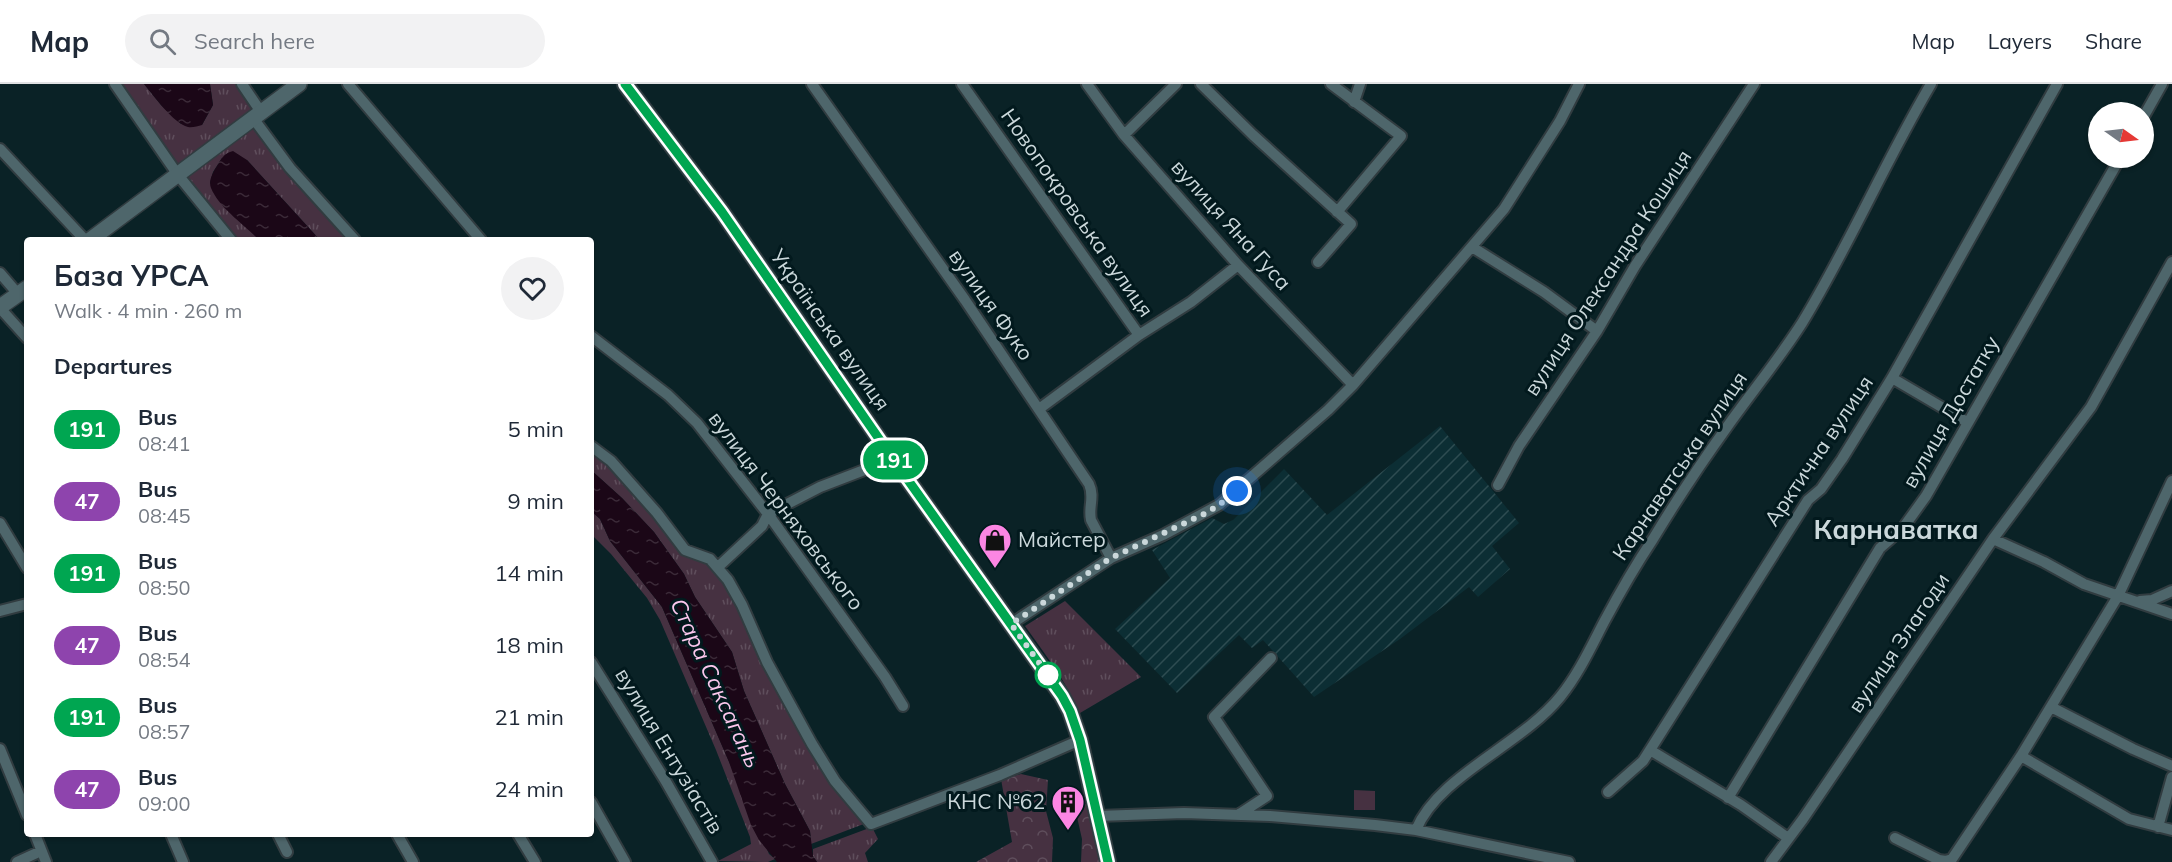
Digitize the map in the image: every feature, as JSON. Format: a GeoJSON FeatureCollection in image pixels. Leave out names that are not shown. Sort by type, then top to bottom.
{"type":"FeatureCollection","features":[{"type":"Feature","properties":{"kind":"street"},"geometry":{"type":"LineString","coordinates":[[115,84],[183,170],[229,237]]}},
{"type":"Feature","properties":{"kind":"street"},"geometry":{"type":"LineString","coordinates":[[242,84],[257,115],[290,168],[352,237]]}},
{"type":"Feature","properties":{"kind":"street"},"geometry":{"type":"LineString","coordinates":[[92,237],[299,84]]}},
{"type":"Feature","properties":{"kind":"street"},"geometry":{"type":"LineString","coordinates":[[348,84],[478,237]]}},
{"type":"Feature","properties":{"kind":"street","name":"Українська вулиця"},"geometry":{"type":"LineString","coordinates":[[625,84],[729,221],[893,459],[1062,696],[1080,740],[1108,862]]}},
{"type":"Feature","properties":{"kind":"street","name":"вулиця Фуко"},"geometry":{"type":"LineString","coordinates":[[812,84],[1089,484],[1092,494],[1091,520],[1111,558]]}},
{"type":"Feature","properties":{"kind":"street","name":"Новопокровська вулиця"},"geometry":{"type":"LineString","coordinates":[[962,84],[1139,334]]}},
{"type":"Feature","properties":{"kind":"street","name":"вулиця Яна Гуса"},"geometry":{"type":"LineString","coordinates":[[1087,84],[1124,135],[1238,265],[1353,385]]}},
{"type":"Feature","properties":{"kind":"street"},"geometry":{"type":"LineString","coordinates":[[1124,135],[1176,84]]}},
{"type":"Feature","properties":{"kind":"street"},"geometry":{"type":"LineString","coordinates":[[1202,84],[1351,224],[1318,262]]}},
{"type":"Feature","properties":{"kind":"street"},"geometry":{"type":"LineString","coordinates":[[1331,84],[1401,135],[1337,212]]}},
{"type":"Feature","properties":{"kind":"street"},"geometry":{"type":"LineString","coordinates":[[1354,102],[1360,84]]}},
{"type":"Feature","properties":{"kind":"street"},"geometry":{"type":"LineString","coordinates":[[1011,624],[1111,558],[1163,535],[1219,505],[1304,432],[1353,385],[1504,209],[1560,121],[1579,84]]}},
{"type":"Feature","properties":{"kind":"street","name":"вулиця Олександра Кошиця"},"geometry":{"type":"LineString","coordinates":[[1498,485],[1526,436],[1597,331],[1635,266],[1754,84]]}},
{"type":"Feature","properties":{"kind":"street","name":"Карнаватська вулиця"},"geometry":{"type":"LineString","coordinates":[[1416,830],[1429,806],[1445,790],[1530,726],[1560,697],[1654,537],[1725,430],[1800,325],[1930,84]]}},
{"type":"Feature","properties":{"kind":"street","name":"Арктична вулиця"},"geometry":{"type":"LineString","coordinates":[[1608,792],[1643,761],[1808,500],[1821,489],[1842,459],[1892,378],[2057,84]]}},
{"type":"Feature","properties":{"kind":"street"},"geometry":{"type":"LineString","coordinates":[[2152,102],[2162,84]]}},
{"type":"Feature","properties":{"kind":"street"},"geometry":{"type":"LineString","coordinates":[[0,149],[85,237]]}},
{"type":"Feature","properties":{"kind":"street","name":"вулиця Достатку"},"geometry":{"type":"LineString","coordinates":[[1728,798],[1880,548],[1903,528],[1926,496],[2114,168]]}},
{"type":"Feature","properties":{"kind":"street"},"geometry":{"type":"LineString","coordinates":[[1472,247],[1544,292],[1597,331]]}},
{"type":"Feature","properties":{"kind":"street","name":"вулиця Злагоди"},"geometry":{"type":"LineString","coordinates":[[1771,862],[1993,539],[2091,406],[2172,262]]}},
{"type":"Feature","properties":{"kind":"street"},"geometry":{"type":"LineString","coordinates":[[1039,410],[1139,334],[1191,302],[1238,265]]}},
{"type":"Feature","properties":{"kind":"street"},"geometry":{"type":"LineString","coordinates":[[0,273],[22,291],[0,308],[24,335]]}},
{"type":"Feature","properties":{"kind":"street","name":"вулиця Черняховського"},"geometry":{"type":"LineString","coordinates":[[594,338],[668,395],[697,423],[768,514],[885,676],[903,706]]}},
{"type":"Feature","properties":{"kind":"street"},"geometry":{"type":"LineString","coordinates":[[1892,378],[1967,422]]}},
{"type":"Feature","properties":{"kind":"street"},"geometry":{"type":"LineString","coordinates":[[594,448],[611,461],[657,513],[685,550],[710,559],[718,567],[742,605],[767,662],[812,744],[835,781],[871,824],[1000,775],[1080,740]]}},
{"type":"Feature","properties":{"kind":"street"},"geometry":{"type":"LineString","coordinates":[[718,567],[762,526],[768,514],[820,488],[893,459]]}},
{"type":"Feature","properties":{"kind":"street"},"geometry":{"type":"LineString","coordinates":[[1895,838],[1939,860],[1952,860],[2021,756],[2118,596],[2172,481]]}},
{"type":"Feature","properties":{"kind":"street"},"geometry":{"type":"LineString","coordinates":[[0,522],[24,563]]}},
{"type":"Feature","properties":{"kind":"street"},"geometry":{"type":"LineString","coordinates":[[1993,539],[2044,562],[2084,584],[2172,614]]}},
{"type":"Feature","properties":{"kind":"street"},"geometry":{"type":"LineString","coordinates":[[2133,602],[2152,600],[2172,591]]}},
{"type":"Feature","properties":{"kind":"street"},"geometry":{"type":"LineString","coordinates":[[0,611],[24,605]]}},
{"type":"Feature","properties":{"kind":"street"},"geometry":{"type":"LineString","coordinates":[[1238,815],[1267,796],[1214,717],[1271,658]]}},
{"type":"Feature","properties":{"kind":"street","name":"вулиця Ентузіастів"},"geometry":{"type":"LineString","coordinates":[[594,667],[665,780],[712,862]]}},
{"type":"Feature","properties":{"kind":"street"},"geometry":{"type":"LineString","coordinates":[[2050,707],[2133,749],[2172,765]]}},
{"type":"Feature","properties":{"kind":"street"},"geometry":{"type":"LineString","coordinates":[[0,749],[24,808]]}},
{"type":"Feature","properties":{"kind":"street"},"geometry":{"type":"LineString","coordinates":[[1650,750],[1788,838]]}},
{"type":"Feature","properties":{"kind":"street"},"geometry":{"type":"LineString","coordinates":[[2021,756],[2129,819],[2172,830]]}},
{"type":"Feature","properties":{"kind":"street"},"geometry":{"type":"LineString","coordinates":[[2158,827],[2172,777]]}},
{"type":"Feature","properties":{"kind":"street"},"geometry":{"type":"LineString","coordinates":[[594,807],[625,862]]}},
{"type":"Feature","properties":{"kind":"street"},"geometry":{"type":"LineString","coordinates":[[1098,816],[1184,813],[1375,825],[1416,830],[1569,862]]}},
{"type":"Feature","properties":{"kind":"street"},"geometry":{"type":"LineString","coordinates":[[35,837],[46,862]]}},
{"type":"Feature","properties":{"kind":"street"},"geometry":{"type":"LineString","coordinates":[[172,837],[183,862]]}},
{"type":"Feature","properties":{"kind":"street"},"geometry":{"type":"LineString","coordinates":[[280,837],[287,852]]}},
{"type":"Feature","properties":{"kind":"street"},"geometry":{"type":"LineString","coordinates":[[399,837],[413,862]]}},
{"type":"Feature","properties":{"kind":"street"},"geometry":{"type":"LineString","coordinates":[[520,837],[535,862]]}},
{"type":"Feature","properties":{"kind":"street"},"geometry":{"type":"LineString","coordinates":[[17,862],[41,851]]}},
{"type":"Feature","properties":{"kind":"shaded area"},"geometry":{"type":"Polygon","coordinates":[[[1440,426],[1519,523],[1492,546],[1510,569],[1478,597],[1469,587],[1400,639],[1314,697],[1263,640],[1252,648],[1239,635],[1177,693],[1115,629],[1170,578],[1152,550],[1212,518],[1224,524],[1233,520],[1284,469],[1327,515],[1440,426]]]}},
{"type":"Feature","properties":{"kind":"green space"},"geometry":{"type":"Polygon","coordinates":[[[115,84],[144,84],[181,124],[202,125],[213,105],[210,84],[242,84],[254,101],[253,118],[352,237],[317,237],[247,160],[222,158],[213,172],[210,183],[256,237],[229,237],[115,84]]]}},
{"type":"Feature","properties":{"kind":"green space"},"geometry":{"type":"Polygon","coordinates":[[[594,449],[685,550],[718,567],[812,744],[869,822],[811,844],[810,831],[785,784],[744,691],[732,652],[695,597],[684,574],[654,532],[594,473],[594,449]]]}},
{"type":"Feature","properties":{"kind":"green space"},"geometry":{"type":"Polygon","coordinates":[[[594,514],[600,519],[610,541],[662,607],[769,854],[775,859],[768,862],[718,861],[751,844],[750,837],[716,750],[660,620],[647,598],[594,537],[594,514]]]}},
{"type":"Feature","properties":{"kind":"green space"},"geometry":{"type":"Polygon","coordinates":[[[1065,601],[1141,677],[1080,713],[1062,679],[1025,626],[1065,601]]]}},
{"type":"Feature","properties":{"kind":"green space"},"geometry":{"type":"Polygon","coordinates":[[[1021,774],[1048,780],[1046,811],[1053,838],[1052,862],[976,862],[1012,842],[1001,779],[1021,774]]]}},
{"type":"Feature","properties":{"kind":"green space"},"geometry":{"type":"Polygon","coordinates":[[[1354,790],[1375,791],[1375,810],[1354,810],[1354,790]]]}},
{"type":"Feature","properties":{"kind":"green space"},"geometry":{"type":"Polygon","coordinates":[[[1079,802],[1089,805],[1102,862],[1081,862],[1082,839],[1075,808],[1079,802]]]}},
{"type":"Feature","properties":{"kind":"green space"},"geometry":{"type":"Polygon","coordinates":[[[872,827],[878,839],[865,853],[868,862],[817,862],[813,856],[813,849],[872,827]]]}},
{"type":"Feature","properties":{"kind":"water"},"geometry":{"type":"Polygon","coordinates":[[[144,84],[210,84],[213,105],[202,125],[188,127],[170,115],[144,84]]]}},
{"type":"Feature","properties":{"kind":"water"},"geometry":{"type":"Polygon","coordinates":[[[233,151],[247,160],[317,237],[256,237],[226,209],[211,188],[210,182],[213,174],[227,153],[233,151]]]}},
{"type":"Feature","properties":{"kind":"water","name":"Стара Саксагань"},"geometry":{"type":"Polygon","coordinates":[[[594,473],[654,532],[684,574],[695,597],[732,652],[744,691],[785,784],[810,831],[813,856],[817,862],[777,862],[759,840],[751,825],[729,762],[662,607],[610,541],[600,519],[594,514],[594,473]]]}},
{"type":"Feature","properties":{"kind":"bus line","name":"191"},"geometry":{"type":"LineString","coordinates":[[625,84],[722,212],[893,459],[1062,696],[1080,740],[1108,862]]}},
{"type":"Feature","properties":{"kind":"place","name":"Майстер"},"geometry":{"type":"Point","coordinates":[995,569]}},
{"type":"Feature","properties":{"kind":"place","name":"КНС №62"},"geometry":{"type":"Point","coordinates":[1068,831]}},
{"type":"Feature","properties":{"kind":"district","name":"Карнаватка"},"geometry":{"type":"Point","coordinates":[1896,530]}},
{"type":"Feature","properties":{"kind":"route"},"geometry":{"type":"LineString","coordinates":[[1048,675],[1053,682],[1011,624],[1111,558],[1204,514],[1237,491]]}}]}
